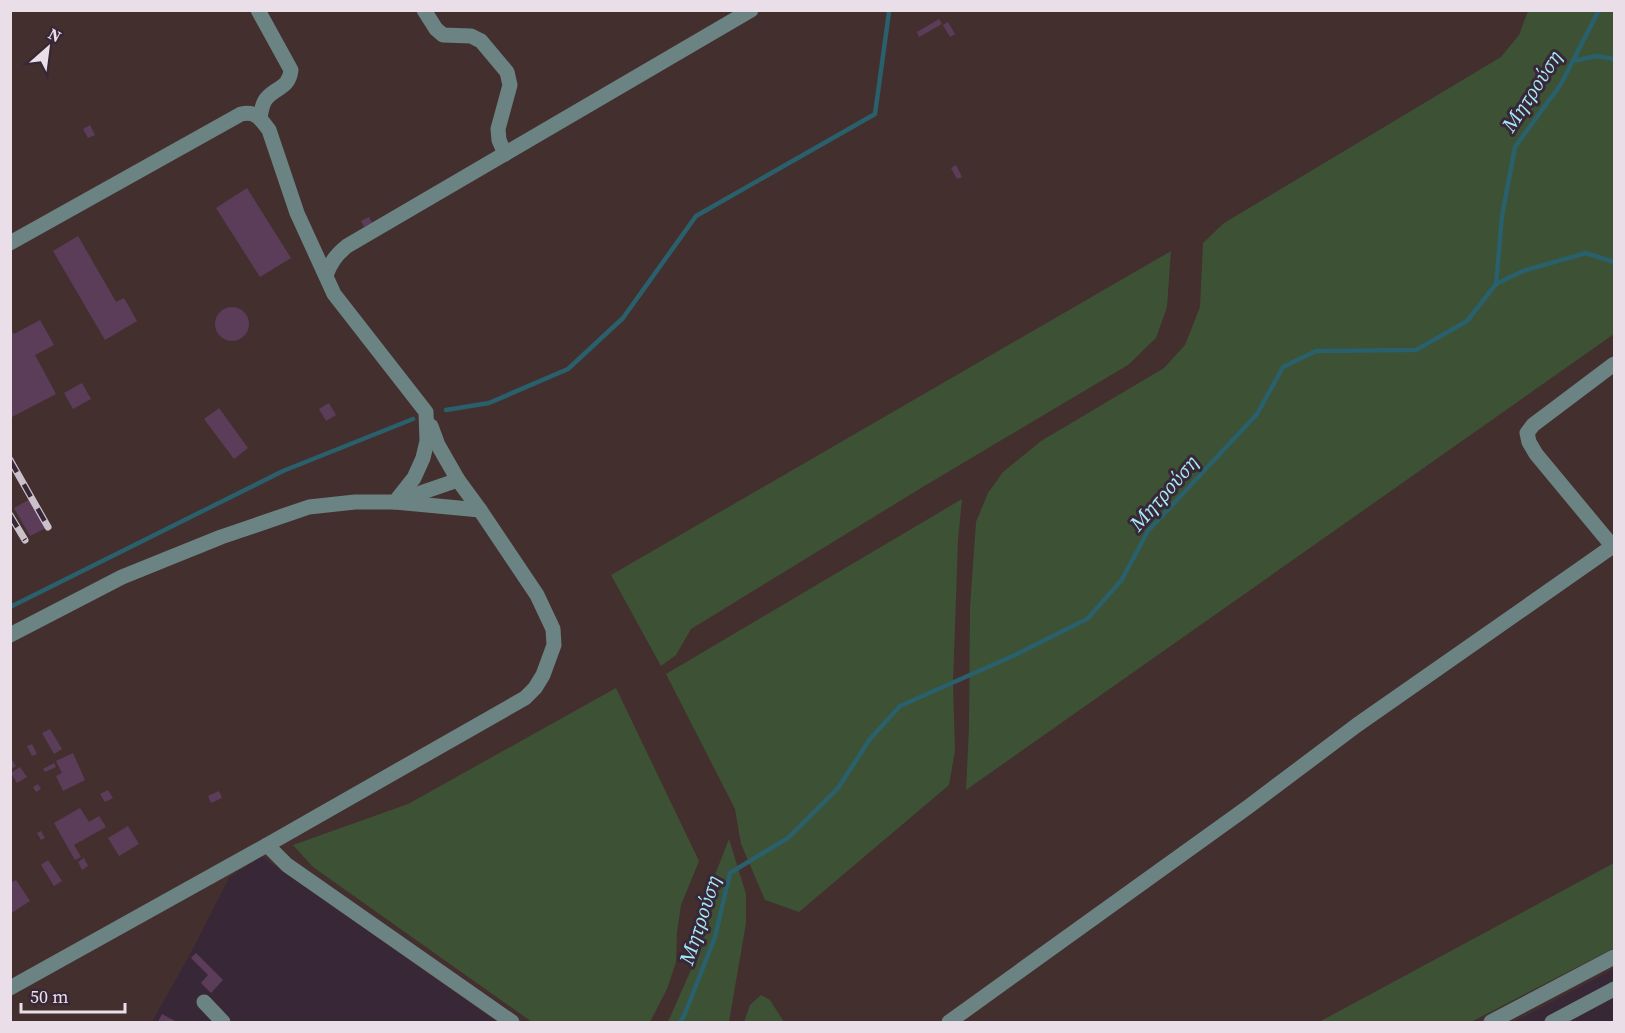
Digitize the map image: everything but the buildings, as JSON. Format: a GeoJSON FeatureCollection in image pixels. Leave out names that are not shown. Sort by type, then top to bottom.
{"type":"FeatureCollection","features":[{"type":"Feature","properties":{"kind":"street"},"geometry":{"type":"LineString","coordinates":[[258,10],[291,70],[290,79],[266,98],[260,118]]}},
{"type":"Feature","properties":{"kind":"street"},"geometry":{"type":"LineString","coordinates":[[424,10],[436,30],[443,35],[471,36],[481,41],[507,72],[510,85],[498,129],[498,140],[505,154]]}},
{"type":"Feature","properties":{"kind":"street"},"geometry":{"type":"LineString","coordinates":[[326,275],[336,255],[347,246],[751,10]]}},
{"type":"Feature","properties":{"kind":"street"},"geometry":{"type":"LineString","coordinates":[[10,243],[241,114],[250,112],[260,118],[269,130],[297,213],[334,294],[426,412],[438,445],[458,480],[537,595],[553,629],[554,645],[543,675],[525,698],[10,988]]}},
{"type":"Feature","properties":{"kind":"street"},"geometry":{"type":"LineString","coordinates":[[949,1023],[1248,807],[1357,725],[1614,547],[1536,454],[1527,433],[1533,425],[1614,364]]}},
{"type":"Feature","properties":{"kind":"street"},"geometry":{"type":"LineString","coordinates":[[395,502],[414,478],[423,458],[427,441],[426,412]]}},
{"type":"Feature","properties":{"kind":"street"},"geometry":{"type":"LineString","coordinates":[[395,502],[458,480]]}},
{"type":"Feature","properties":{"kind":"street"},"geometry":{"type":"LineString","coordinates":[[10,635],[122,576],[221,537],[309,507],[355,502],[395,502],[480,510]]}},
{"type":"Feature","properties":{"kind":"street"},"geometry":{"type":"LineString","coordinates":[[267,845],[287,865],[512,1023]]}},
{"type":"Feature","properties":{"kind":"street"},"geometry":{"type":"LineString","coordinates":[[1491,1023],[1614,957]]}},
{"type":"Feature","properties":{"kind":"street"},"geometry":{"type":"LineString","coordinates":[[1552,1023],[1614,989]]}},
{"type":"Feature","properties":{"kind":"street"},"geometry":{"type":"LineString","coordinates":[[204,1002],[223,1023]]}},
{"type":"Feature","properties":{"kind":"shaded area"},"geometry":{"type":"Polygon","coordinates":[[[10,11],[1614,11],[1614,969],[1514,1022],[497,1022],[261,856],[229,878],[152,1022],[11,1022],[10,11]]]}},
{"type":"Feature","properties":{"kind":"green space"},"geometry":{"type":"Polygon","coordinates":[[[1528,11],[1614,11],[1614,334],[966,790],[970,607],[976,522],[988,493],[1003,472],[1041,441],[1164,368],[1185,345],[1200,307],[1203,243],[1224,223],[1501,57],[1519,35],[1528,11]]]}},
{"type":"Feature","properties":{"kind":"green space"},"geometry":{"type":"Polygon","coordinates":[[[1171,251],[1167,307],[1156,338],[1128,365],[691,629],[676,655],[661,666],[611,575],[1171,251]]]}},
{"type":"Feature","properties":{"kind":"green space"},"geometry":{"type":"Polygon","coordinates":[[[962,499],[958,540],[953,684],[955,751],[949,785],[799,912],[765,900],[741,844],[735,809],[666,674],[962,499]]]}},
{"type":"Feature","properties":{"kind":"green space"},"geometry":{"type":"Polygon","coordinates":[[[616,688],[699,861],[681,905],[676,962],[667,989],[650,1022],[532,1022],[313,867],[293,845],[408,804],[616,688]]]}},
{"type":"Feature","properties":{"kind":"green space"},"geometry":{"type":"Polygon","coordinates":[[[729,839],[746,894],[746,923],[729,1022],[668,1022],[693,965],[694,935],[729,839]]]}},
{"type":"Feature","properties":{"kind":"green space"},"geometry":{"type":"Polygon","coordinates":[[[1614,863],[1614,948],[1471,1022],[1319,1022],[1614,863]]]}},
{"type":"Feature","properties":{"kind":"green space"},"geometry":{"type":"Polygon","coordinates":[[[761,995],[770,1000],[784,1022],[744,1022],[750,1005],[761,995]]]}},
{"type":"Feature","properties":{"kind":"waterway","name":"Μητρούση"},"geometry":{"type":"LineString","coordinates":[[680,1022],[715,937],[730,873],[788,838],[838,788],[870,739],[900,706],[1015,655],[1087,619],[1121,581],[1148,531],[1257,414],[1283,367],[1316,351],[1416,350],[1467,321],[1496,284],[1502,216],[1515,147],[1561,84],[1599,10]]}},
{"type":"Feature","properties":{"kind":"waterway"},"geometry":{"type":"LineString","coordinates":[[446,410],[489,403],[568,369],[623,318],[696,216],[875,114],[889,12]]}},
{"type":"Feature","properties":{"kind":"waterway"},"geometry":{"type":"LineString","coordinates":[[1573,61],[1597,56],[1614,59]]}},
{"type":"Feature","properties":{"kind":"waterway"},"geometry":{"type":"LineString","coordinates":[[1496,284],[1523,271],[1586,253],[1614,262]]}},
{"type":"Feature","properties":{"kind":"waterway"},"geometry":{"type":"LineString","coordinates":[[10,607],[283,471],[413,419]]}},
{"type":"Feature","properties":{"kind":"railway"},"geometry":{"type":"LineString","coordinates":[[10,460],[48,527]]}},
{"type":"Feature","properties":{"kind":"railway"},"geometry":{"type":"LineString","coordinates":[[10,515],[25,540]]}}]}
